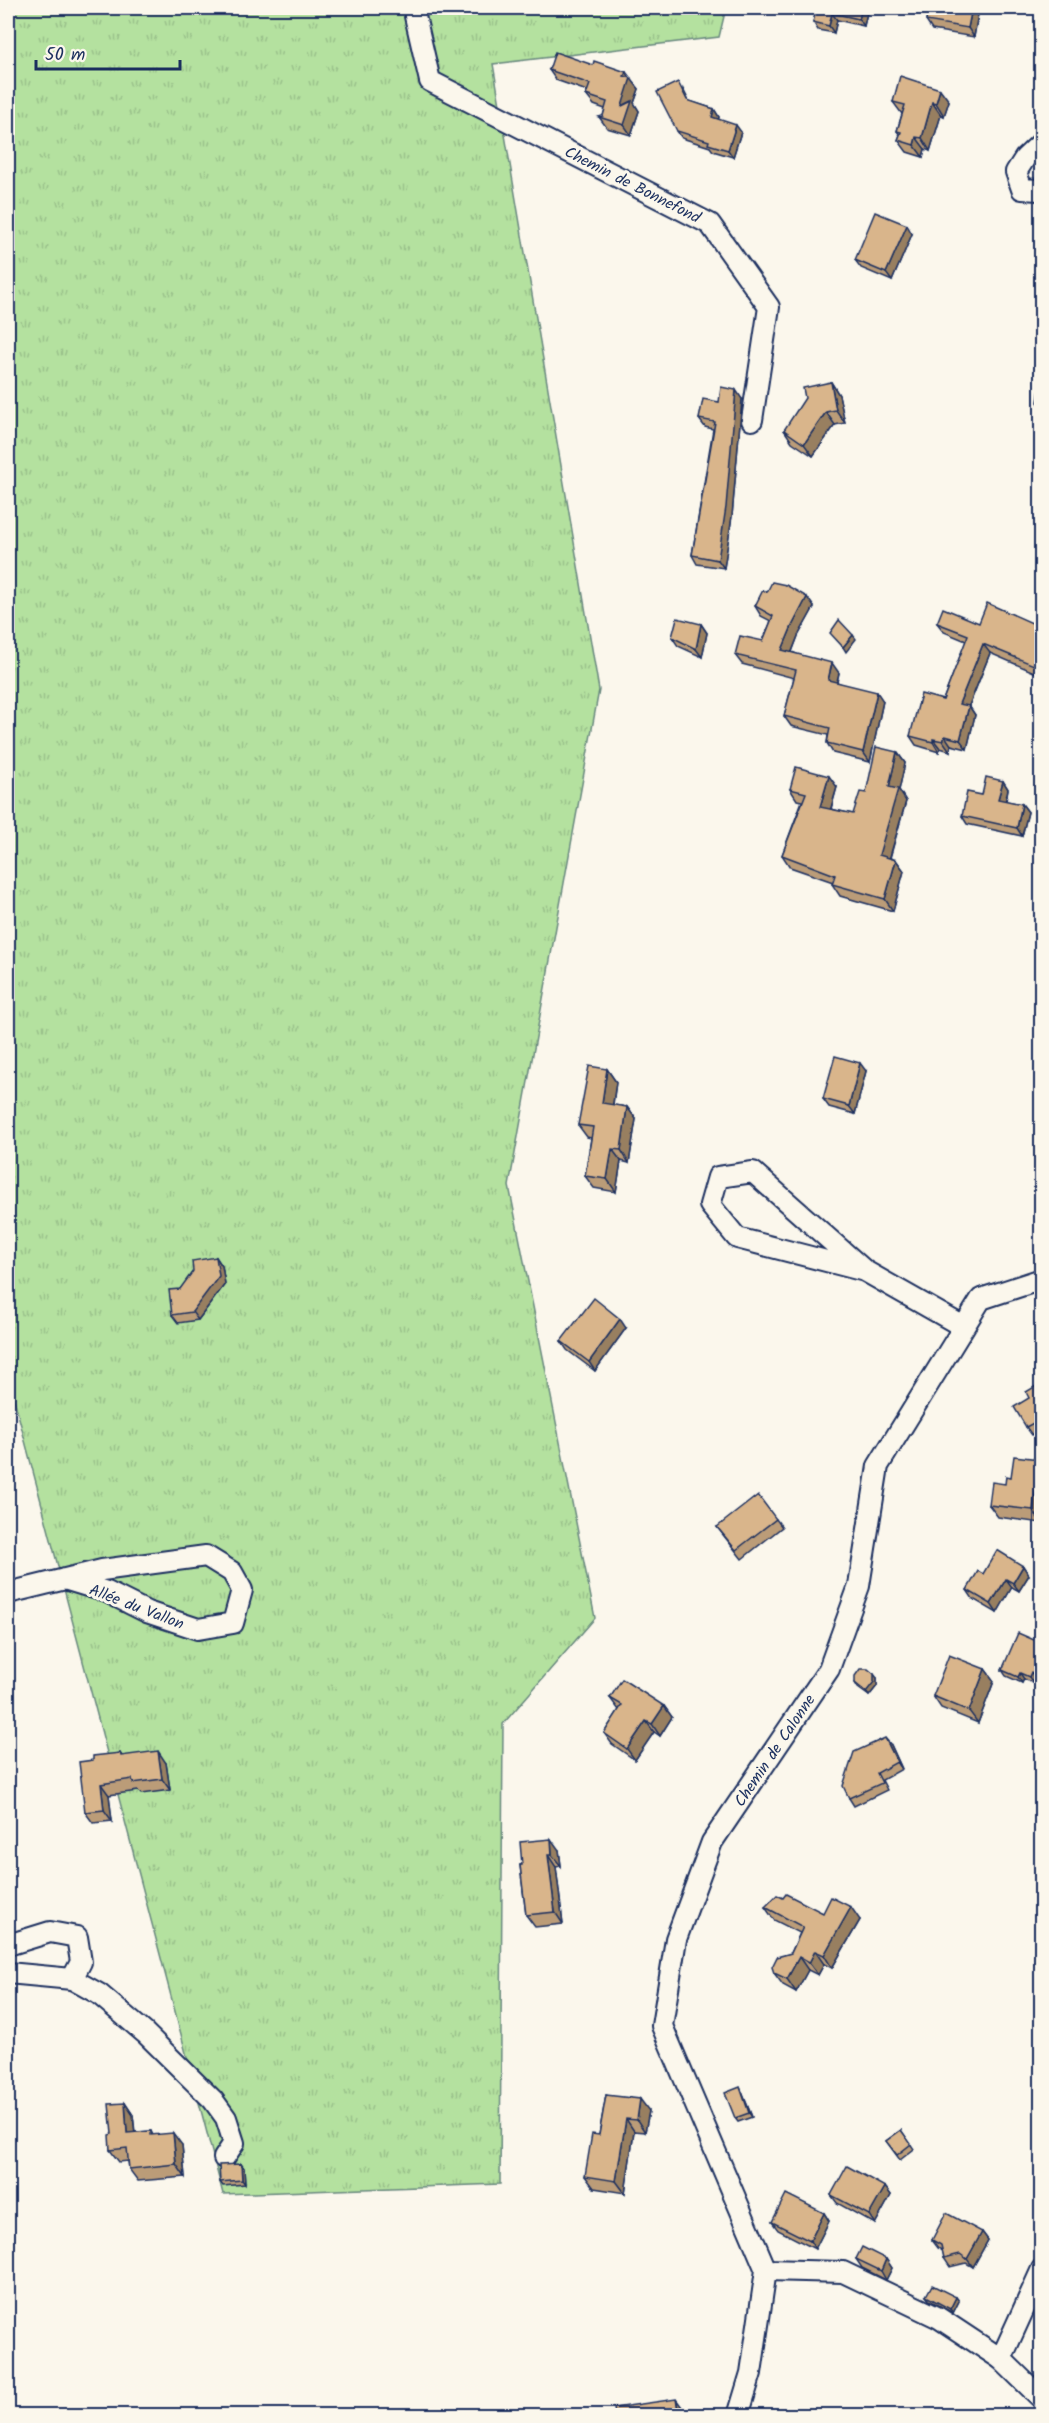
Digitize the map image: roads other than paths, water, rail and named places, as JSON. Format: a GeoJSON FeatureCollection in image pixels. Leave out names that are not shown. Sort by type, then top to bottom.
{"type":"FeatureCollection","features":[{"type":"Feature","properties":{"kind":"street","name":"Chemin de Bonnefond"},"geometry":{"type":"LineString","coordinates":[[417,8],[415,16],[430,81],[710,224],[768,307],[752,420]]}},
{"type":"Feature","properties":{"kind":"street"},"geometry":{"type":"LineString","coordinates":[[1041,142],[1025,158],[1016,172],[1022,189],[1039,190],[1041,187]]}},
{"type":"Feature","properties":{"kind":"street"},"geometry":{"type":"LineString","coordinates":[[865,1271],[737,1238],[710,1205],[718,1177],[753,1172],[865,1271],[962,1326]]}},
{"type":"Feature","properties":{"kind":"street","name":"Chemin de Calonne"},"geometry":{"type":"LineString","coordinates":[[766,2270],[662,2026],[676,1939],[712,1842],[829,1669],[859,1586],[878,1466],[962,1326],[981,1299],[1041,1279]]}},
{"type":"Feature","properties":{"kind":"street","name":"Allée du Vallon"},"geometry":{"type":"LineString","coordinates":[[8,1593],[64,1579],[102,1570],[206,1556],[232,1572],[242,1590],[232,1623],[198,1629],[147,1612],[107,1592],[64,1579]]}},
{"type":"Feature","properties":{"kind":"street"},"geometry":{"type":"LineString","coordinates":[[8,1945],[50,1932],[77,1937],[81,1962],[72,1979]]}},
{"type":"Feature","properties":{"kind":"street"},"geometry":{"type":"LineString","coordinates":[[8,1973],[72,1979],[99,1994],[145,2032],[213,2100],[226,2118],[234,2143],[224,2158]]}},
{"type":"Feature","properties":{"kind":"street"},"geometry":{"type":"LineString","coordinates":[[1001,2359],[1041,2269]]}},
{"type":"Feature","properties":{"kind":"street"},"geometry":{"type":"LineString","coordinates":[[738,2415],[751,2373],[766,2270],[843,2272],[939,2318],[1001,2359],[1041,2399]]}}]}
